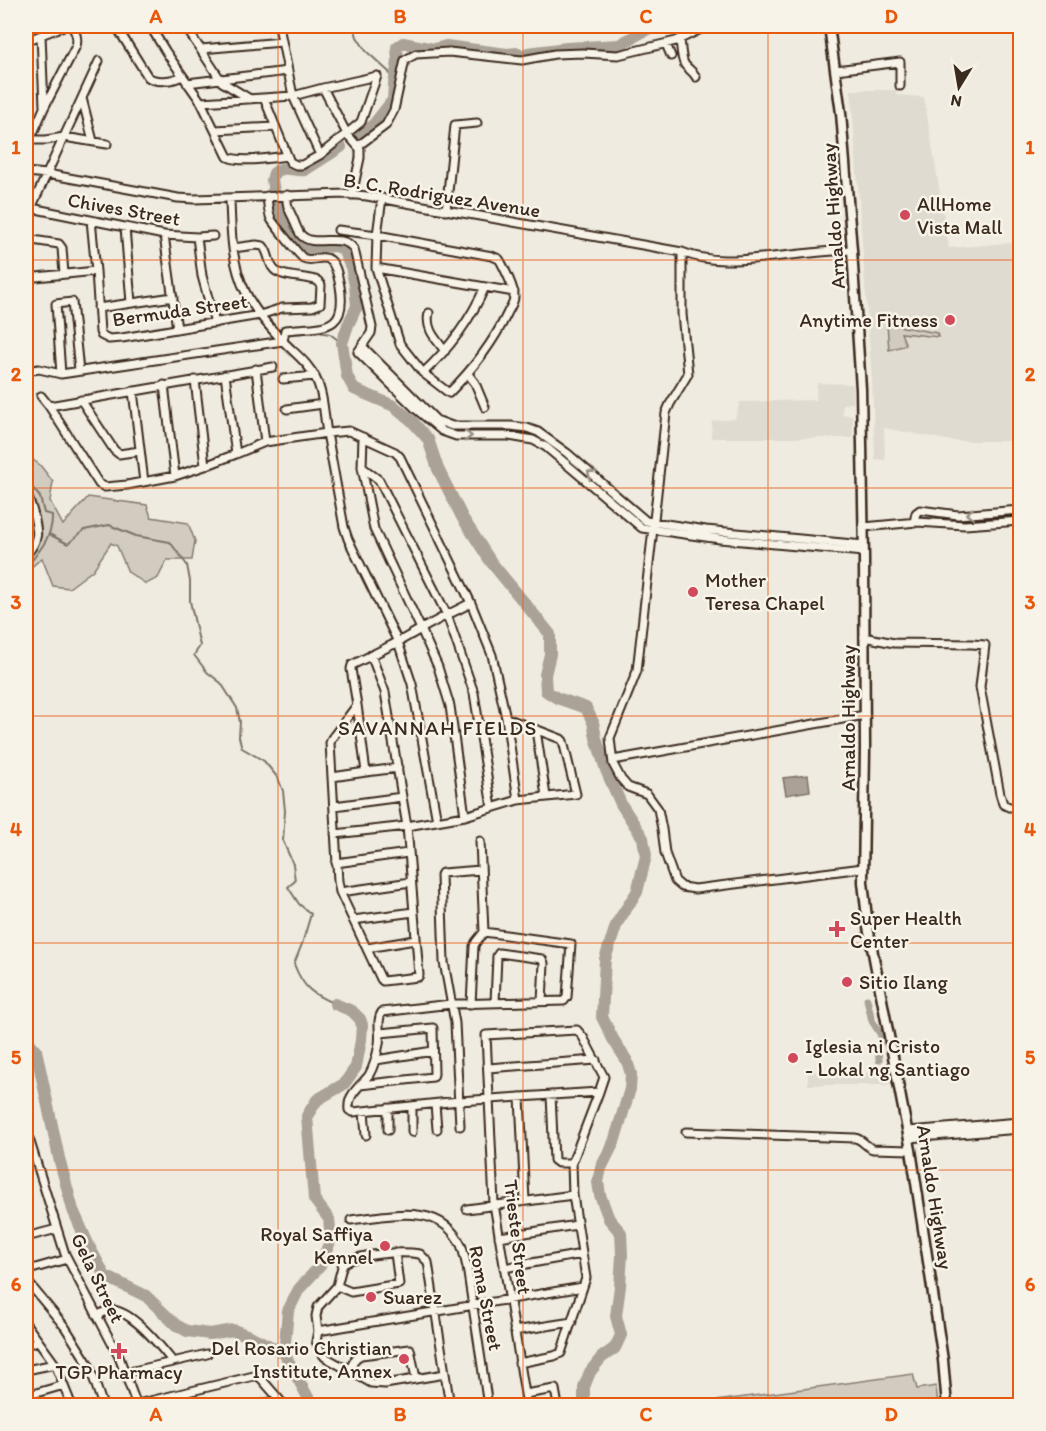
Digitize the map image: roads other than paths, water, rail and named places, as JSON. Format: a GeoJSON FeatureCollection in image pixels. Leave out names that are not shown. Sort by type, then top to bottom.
{"type":"FeatureCollection","features":[{"type":"Feature","properties":{"kind":"main road","name":"Arnaldo Highway"},"geometry":{"type":"LineString","coordinates":[[829,26],[840,100],[861,389],[864,527],[864,896],[911,1150],[942,1350],[947,1406]]}},
{"type":"Feature","properties":{"kind":"street"},"geometry":{"type":"LineString","coordinates":[[26,41],[64,26]]}},
{"type":"Feature","properties":{"kind":"street"},"geometry":{"type":"LineString","coordinates":[[70,26],[75,31],[76,46],[28,140],[64,137],[107,144]]}},
{"type":"Feature","properties":{"kind":"street"},"geometry":{"type":"LineString","coordinates":[[116,26],[148,77],[152,80],[162,80],[182,76]]}},
{"type":"Feature","properties":{"kind":"street"},"geometry":{"type":"LineString","coordinates":[[150,26],[201,102],[230,158],[263,159],[287,156]]}},
{"type":"Feature","properties":{"kind":"street"},"geometry":{"type":"LineString","coordinates":[[185,26],[219,78],[227,86],[250,99]]}},
{"type":"Feature","properties":{"kind":"street"},"geometry":{"type":"LineString","coordinates":[[279,26],[293,96],[320,154]]}},
{"type":"Feature","properties":{"kind":"street"},"geometry":{"type":"LineString","coordinates":[[358,146],[386,125],[396,102],[405,60],[416,54],[449,52],[522,60],[555,54],[618,55],[666,44],[707,26]]}},
{"type":"Feature","properties":{"kind":"street"},"geometry":{"type":"LineString","coordinates":[[41,35],[44,108]]}},
{"type":"Feature","properties":{"kind":"street"},"geometry":{"type":"LineString","coordinates":[[680,39],[683,63],[693,70],[696,77]]}},
{"type":"Feature","properties":{"kind":"street"},"geometry":{"type":"LineString","coordinates":[[201,49],[282,42]]}},
{"type":"Feature","properties":{"kind":"street"},"geometry":{"type":"LineString","coordinates":[[666,44],[671,56]]}},
{"type":"Feature","properties":{"kind":"street"},"geometry":{"type":"LineString","coordinates":[[26,219],[99,61]]}},
{"type":"Feature","properties":{"kind":"street"},"geometry":{"type":"LineString","coordinates":[[836,70],[900,62],[900,86]]}},
{"type":"Feature","properties":{"kind":"street"},"geometry":{"type":"LineString","coordinates":[[187,83],[288,71]]}},
{"type":"Feature","properties":{"kind":"street"},"geometry":{"type":"LineString","coordinates":[[201,102],[293,96],[377,76],[362,122],[302,165],[293,164],[287,156],[264,98]]}},
{"type":"Feature","properties":{"kind":"street"},"geometry":{"type":"LineString","coordinates":[[323,88],[347,134],[358,146],[360,153],[352,195]]}},
{"type":"Feature","properties":{"kind":"street"},"geometry":{"type":"LineString","coordinates":[[82,98],[93,141]]}},
{"type":"Feature","properties":{"kind":"street"},"geometry":{"type":"LineString","coordinates":[[446,211],[454,124],[477,123]]}},
{"type":"Feature","properties":{"kind":"street"},"geometry":{"type":"LineString","coordinates":[[215,130],[275,127]]}},
{"type":"Feature","properties":{"kind":"street","name":"B. C. Rodriguez Avenue"},"geometry":{"type":"LineString","coordinates":[[26,172],[178,198],[352,195],[382,198],[682,252],[695,258],[744,259],[852,249]]}},
{"type":"Feature","properties":{"kind":"street"},"geometry":{"type":"LineString","coordinates":[[287,195],[287,206],[301,234],[313,240],[345,241],[354,249],[372,327],[371,333],[360,349],[436,420],[452,426],[511,426],[538,432],[567,453],[653,525],[864,549]]}},
{"type":"Feature","properties":{"kind":"street"},"geometry":{"type":"LineString","coordinates":[[268,196],[271,219],[295,250],[303,258],[309,260],[324,258],[330,260],[334,265],[338,274],[341,295],[340,315],[334,321],[326,325],[285,330],[283,341]]}},
{"type":"Feature","properties":{"kind":"street"},"geometry":{"type":"LineString","coordinates":[[230,198],[233,248],[237,270],[244,289],[260,315],[308,366],[315,376],[320,391],[344,527],[398,642],[412,684],[437,821]]}},
{"type":"Feature","properties":{"kind":"street"},"geometry":{"type":"LineString","coordinates":[[338,230],[377,235],[496,258],[503,264],[514,292],[514,300],[500,330],[485,353],[448,393],[423,373],[400,344],[376,268],[377,235],[382,198]]}},
{"type":"Feature","properties":{"kind":"street","name":"Chives Street"},"geometry":{"type":"LineString","coordinates":[[31,208],[164,235],[213,236]]}},
{"type":"Feature","properties":{"kind":"street"},"geometry":{"type":"LineString","coordinates":[[92,220],[98,308],[173,297]]}},
{"type":"Feature","properties":{"kind":"street"},"geometry":{"type":"LineString","coordinates":[[125,227],[131,303]]}},
{"type":"Feature","properties":{"kind":"street"},"geometry":{"type":"LineString","coordinates":[[164,235],[177,329]]}},
{"type":"Feature","properties":{"kind":"street"},"geometry":{"type":"LineString","coordinates":[[197,237],[202,276],[214,323]]}},
{"type":"Feature","properties":{"kind":"street"},"geometry":{"type":"LineString","coordinates":[[26,239],[58,244],[62,248],[64,274]]}},
{"type":"Feature","properties":{"kind":"street","name":"Bermuda Street"},"geometry":{"type":"LineString","coordinates":[[98,308],[101,335],[104,338],[122,338],[260,315],[282,308],[318,306],[320,283],[315,279],[282,274],[274,270],[263,246],[233,248]]}},
{"type":"Feature","properties":{"kind":"street"},"geometry":{"type":"LineString","coordinates":[[682,252],[682,314],[688,374],[666,413],[637,671],[610,738],[613,764],[628,788],[646,794],[658,809],[665,853],[675,881],[682,887],[695,889],[863,868]]}},
{"type":"Feature","properties":{"kind":"street"},"geometry":{"type":"LineString","coordinates":[[376,268],[514,292]]}},
{"type":"Feature","properties":{"kind":"street"},"geometry":{"type":"LineString","coordinates":[[26,302],[26,279],[96,271]]}},
{"type":"Feature","properties":{"kind":"street"},"geometry":{"type":"LineString","coordinates":[[423,373],[458,336],[470,318],[484,287]]}},
{"type":"Feature","properties":{"kind":"street"},"geometry":{"type":"LineString","coordinates":[[61,374],[56,304],[72,302],[79,371]]}},
{"type":"Feature","properties":{"kind":"street"},"geometry":{"type":"LineString","coordinates":[[429,313],[427,319],[429,329],[445,351]]}},
{"type":"Feature","properties":{"kind":"street"},"geometry":{"type":"LineString","coordinates":[[26,371],[39,369],[61,374],[283,341]]}},
{"type":"Feature","properties":{"kind":"street"},"geometry":{"type":"LineString","coordinates":[[50,406],[273,367]]}},
{"type":"Feature","properties":{"kind":"street"},"geometry":{"type":"LineString","coordinates":[[256,369],[265,442]]}},
{"type":"Feature","properties":{"kind":"street"},"geometry":{"type":"LineString","coordinates":[[468,374],[475,383],[485,407]]}},
{"type":"Feature","properties":{"kind":"street"},"geometry":{"type":"LineString","coordinates":[[225,375],[236,454]]}},
{"type":"Feature","properties":{"kind":"street"},"geometry":{"type":"LineString","coordinates":[[283,379],[315,376]]}},
{"type":"Feature","properties":{"kind":"street"},"geometry":{"type":"LineString","coordinates":[[195,380],[205,466]]}},
{"type":"Feature","properties":{"kind":"street"},"geometry":{"type":"LineString","coordinates":[[164,386],[176,476]]}},
{"type":"Feature","properties":{"kind":"street"},"geometry":{"type":"LineString","coordinates":[[133,391],[144,482]]}},
{"type":"Feature","properties":{"kind":"street"},"geometry":{"type":"LineString","coordinates":[[41,396],[50,406],[99,484],[105,487],[176,476],[265,442],[327,433],[350,431],[395,452],[400,457],[471,603],[492,655],[506,718],[518,800]]}},
{"type":"Feature","properties":{"kind":"street"},"geometry":{"type":"LineString","coordinates":[[81,400],[114,450],[119,454],[140,451]]}},
{"type":"Feature","properties":{"kind":"street"},"geometry":{"type":"LineString","coordinates":[[287,409],[322,404]]}},
{"type":"Feature","properties":{"kind":"street"},"geometry":{"type":"LineString","coordinates":[[363,437],[362,466],[374,529],[438,667],[450,706],[465,816]]}},
{"type":"Feature","properties":{"kind":"street"},"geometry":{"type":"LineString","coordinates":[[362,466],[379,480],[447,615],[474,693],[492,808]]}},
{"type":"Feature","properties":{"kind":"street"},"geometry":{"type":"LineString","coordinates":[[26,494],[38,531],[26,555]]}},
{"type":"Feature","properties":{"kind":"street"},"geometry":{"type":"LineString","coordinates":[[914,522],[916,513],[920,510],[958,515],[1020,510]]}},
{"type":"Feature","properties":{"kind":"street"},"geometry":{"type":"LineString","coordinates":[[864,527],[914,522],[965,525],[1020,521]]}},
{"type":"Feature","properties":{"kind":"street"},"geometry":{"type":"LineString","coordinates":[[366,772],[352,665],[471,603]]}},
{"type":"Feature","properties":{"kind":"street"},"geometry":{"type":"LineString","coordinates":[[864,637],[894,643],[985,645],[980,687],[1000,794],[1003,804],[1009,807],[1020,807]]}},
{"type":"Feature","properties":{"kind":"street"},"geometry":{"type":"LineString","coordinates":[[357,705],[330,743],[336,862],[340,892],[381,979],[383,981],[418,977],[406,826],[398,768],[386,692],[371,656]]}},
{"type":"Feature","properties":{"kind":"street"},"geometry":{"type":"LineString","coordinates":[[613,760],[865,715]]}},
{"type":"Feature","properties":{"kind":"street"},"geometry":{"type":"LineString","coordinates":[[335,834],[437,821],[465,816],[518,800],[576,794],[563,741],[506,718]]}},
{"type":"Feature","properties":{"kind":"street"},"geometry":{"type":"LineString","coordinates":[[536,730],[546,796]]}},
{"type":"Feature","properties":{"kind":"street"},"geometry":{"type":"LineString","coordinates":[[332,777],[398,768]]}},
{"type":"Feature","properties":{"kind":"street"},"geometry":{"type":"LineString","coordinates":[[334,806],[402,797]]}},
{"type":"Feature","properties":{"kind":"street"},"geometry":{"type":"LineString","coordinates":[[471,1004],[474,946],[484,932],[480,841]]}},
{"type":"Feature","properties":{"kind":"street"},"geometry":{"type":"LineString","coordinates":[[336,862],[408,853]]}},
{"type":"Feature","properties":{"kind":"street"},"geometry":{"type":"LineString","coordinates":[[460,1126],[456,1023],[444,962],[441,875],[442,873],[481,870]]}},
{"type":"Feature","properties":{"kind":"street"},"geometry":{"type":"LineString","coordinates":[[340,892],[411,882]]}},
{"type":"Feature","properties":{"kind":"street"},"geometry":{"type":"LineString","coordinates":[[353,920],[414,912]]}},
{"type":"Feature","properties":{"kind":"street"},"geometry":{"type":"LineString","coordinates":[[484,932],[571,944],[567,997],[564,1001],[451,1004],[382,1012],[379,1017],[380,1033],[376,1060],[370,1073],[349,1099],[350,1111],[599,1092]]}},
{"type":"Feature","properties":{"kind":"street"},"geometry":{"type":"LineString","coordinates":[[367,948],[415,940]]}},
{"type":"Feature","properties":{"kind":"street"},"geometry":{"type":"LineString","coordinates":[[495,1003],[499,953],[542,959],[544,963],[542,1001]]}},
{"type":"Feature","properties":{"kind":"street"},"geometry":{"type":"LineString","coordinates":[[360,1085],[433,1077],[433,1028],[380,1033]]}},
{"type":"Feature","properties":{"kind":"street","name":"Trieste Street"},"geometry":{"type":"LineString","coordinates":[[527,1406],[494,1204],[486,1035],[577,1030],[583,1036],[596,1060]]}},
{"type":"Feature","properties":{"kind":"street"},"geometry":{"type":"LineString","coordinates":[[376,1060],[433,1051]]}},
{"type":"Feature","properties":{"kind":"street"},"geometry":{"type":"LineString","coordinates":[[488,1068],[596,1060],[604,1077],[572,1163],[573,1195],[586,1278],[561,1353],[519,1363]]}},
{"type":"Feature","properties":{"kind":"street"},"geometry":{"type":"LineString","coordinates":[[551,1095],[554,1160],[558,1163],[572,1163]]}},
{"type":"Feature","properties":{"kind":"street"},"geometry":{"type":"LineString","coordinates":[[520,1097],[525,1201]]}},
{"type":"Feature","properties":{"kind":"street"},"geometry":{"type":"LineString","coordinates":[[435,1104],[437,1129]]}},
{"type":"Feature","properties":{"kind":"street"},"geometry":{"type":"LineString","coordinates":[[412,1106],[412,1132]]}},
{"type":"Feature","properties":{"kind":"street"},"geometry":{"type":"LineString","coordinates":[[388,1108],[388,1130]]}},
{"type":"Feature","properties":{"kind":"street"},"geometry":{"type":"LineString","coordinates":[[364,1111],[366,1135]]}},
{"type":"Feature","properties":{"kind":"street"},"geometry":{"type":"LineString","coordinates":[[908,1135],[1020,1122]]}},
{"type":"Feature","properties":{"kind":"street","name":"Gela Street"},"geometry":{"type":"LineString","coordinates":[[26,1130],[67,1259],[119,1357],[133,1404]]}},
{"type":"Feature","properties":{"kind":"street"},"geometry":{"type":"LineString","coordinates":[[908,1135],[1020,1130]]}},
{"type":"Feature","properties":{"kind":"street"},"geometry":{"type":"LineString","coordinates":[[686,1132],[855,1138],[873,1149],[911,1150]]}},
{"type":"Feature","properties":{"kind":"street"},"geometry":{"type":"LineString","coordinates":[[468,1209],[573,1195]]}},
{"type":"Feature","properties":{"kind":"street","name":"Roma Street"},"geometry":{"type":"LineString","coordinates":[[351,1220],[417,1214],[440,1222],[456,1237],[462,1246],[488,1406]]}},
{"type":"Feature","properties":{"kind":"street"},"geometry":{"type":"LineString","coordinates":[[499,1237],[577,1225]]}},
{"type":"Feature","properties":{"kind":"street"},"geometry":{"type":"LineString","coordinates":[[26,1237],[57,1229]]}},
{"type":"Feature","properties":{"kind":"street"},"geometry":{"type":"LineString","coordinates":[[445,1374],[380,1384],[372,1383],[325,1357],[316,1341],[318,1331],[316,1316],[318,1307],[337,1286],[343,1263],[351,1258],[406,1252],[420,1254],[428,1262],[450,1406]]}},
{"type":"Feature","properties":{"kind":"street"},"geometry":{"type":"LineString","coordinates":[[337,1286],[351,1292],[399,1284],[395,1253]]}},
{"type":"Feature","properties":{"kind":"street"},"geometry":{"type":"LineString","coordinates":[[504,1268],[582,1254]]}},
{"type":"Feature","properties":{"kind":"street"},"geometry":{"type":"LineString","coordinates":[[67,1259],[28,1271],[27,1281],[65,1327],[89,1365],[103,1406]]}},
{"type":"Feature","properties":{"kind":"street"},"geometry":{"type":"LineString","coordinates":[[318,1331],[583,1287]]}},
{"type":"Feature","properties":{"kind":"street"},"geometry":{"type":"LineString","coordinates":[[97,1316],[109,1310],[129,1318],[156,1340],[173,1362]]}},
{"type":"Feature","properties":{"kind":"street"},"geometry":{"type":"LineString","coordinates":[[514,1331],[572,1322]]}},
{"type":"Feature","properties":{"kind":"street"},"geometry":{"type":"LineString","coordinates":[[26,1324],[55,1364],[72,1406]]}},
{"type":"Feature","properties":{"kind":"street"},"geometry":{"type":"LineString","coordinates":[[26,1345],[38,1341]]}},
{"type":"Feature","properties":{"kind":"street"},"geometry":{"type":"LineString","coordinates":[[349,1370],[356,1358],[362,1355],[410,1349],[416,1378]]}},
{"type":"Feature","properties":{"kind":"street"},"geometry":{"type":"LineString","coordinates":[[125,1373],[207,1354]]}},
{"type":"Feature","properties":{"kind":"street"},"geometry":{"type":"LineString","coordinates":[[26,1371],[55,1364]]}},
{"type":"Feature","properties":{"kind":"street"},"geometry":{"type":"LineString","coordinates":[[133,1404],[258,1375],[285,1406]]}},
{"type":"Feature","properties":{"kind":"street"},"geometry":{"type":"LineString","coordinates":[[26,1396],[64,1384]]}},
{"type":"Feature","properties":{"kind":"street"},"geometry":{"type":"LineString","coordinates":[[525,1394],[555,1389],[558,1406]]}},
{"type":"Feature","properties":{"kind":"street"},"geometry":{"type":"LineString","coordinates":[[256,1406],[279,1399]]}},
{"type":"Feature","properties":{"kind":"waterway"},"geometry":{"type":"LineString","coordinates":[[354,26],[357,37],[366,51],[389,72],[394,84]]}},
{"type":"Feature","properties":{"kind":"waterway"},"geometry":{"type":"LineString","coordinates":[[528,53],[619,45],[653,26]]}},
{"type":"Feature","properties":{"kind":"waterway"},"geometry":{"type":"LineString","coordinates":[[360,137],[393,100],[398,62],[397,47],[403,43],[434,49],[446,46],[507,54],[518,53]]}},
{"type":"Feature","properties":{"kind":"waterway"},"geometry":{"type":"LineString","coordinates":[[341,147],[305,170],[278,170],[274,173],[272,180],[278,214],[304,248],[337,246],[343,250],[351,267],[357,306],[342,343],[347,376],[354,389],[394,406],[428,439],[438,469],[462,517],[491,562],[550,634],[550,654],[545,675],[546,691],[557,698],[586,708],[593,722],[606,770],[621,804],[643,838],[646,856],[637,892],[617,923],[605,959],[602,1017],[627,1061],[631,1074],[630,1089],[614,1142],[601,1168],[598,1182],[609,1219],[621,1233],[622,1255],[616,1316],[621,1335],[615,1348],[601,1358],[590,1372],[584,1387],[586,1406]]}},
{"type":"Feature","properties":{"kind":"waterway"},"geometry":{"type":"LineString","coordinates":[[290,334],[318,332],[330,334],[342,343]]}},
{"type":"Feature","properties":{"kind":"waterway"},"geometry":{"type":"LineString","coordinates":[[26,480],[40,497],[44,513],[52,515],[51,529],[45,541],[26,566]]}},
{"type":"Feature","properties":{"kind":"waterway"},"geometry":{"type":"LineString","coordinates":[[49,534],[68,544],[84,530],[109,525],[136,536],[170,542],[187,565],[190,601],[200,646],[194,655],[207,672],[221,683],[237,708],[242,748],[264,761],[278,778],[283,791],[285,811],[283,841],[293,864],[295,881],[288,887],[299,904],[311,914],[294,964],[309,989],[335,1004]]}},
{"type":"Feature","properties":{"kind":"waterway"},"geometry":{"type":"LineString","coordinates":[[867,999],[872,1021],[881,1035],[878,1047],[879,1060]]}},
{"type":"Feature","properties":{"kind":"waterway"},"geometry":{"type":"LineString","coordinates":[[317,1406],[310,1401],[284,1353],[288,1311],[299,1289],[320,1266],[331,1239],[329,1219],[314,1199],[307,1116],[317,1100],[344,1084],[356,1067],[361,1040],[360,1019],[352,1011],[335,1004]]}},
{"type":"Feature","properties":{"kind":"waterway"},"geometry":{"type":"LineString","coordinates":[[26,1039],[36,1050],[59,1158],[73,1210],[105,1276],[146,1296],[176,1325],[187,1331],[210,1334],[233,1330],[284,1353]]}},
{"type":"Feature","properties":{"kind":"place","name":"AllHome Vista Mall"},"geometry":{"type":"Point","coordinates":[905,215]}},
{"type":"Feature","properties":{"kind":"place","name":"Anytime Fitness"},"geometry":{"type":"Point","coordinates":[950,320]}},
{"type":"Feature","properties":{"kind":"place","name":"Mother Teresa Chapel"},"geometry":{"type":"Point","coordinates":[693,592]}},
{"type":"Feature","properties":{"kind":"place","name":"Super Health Center"},"geometry":{"type":"Point","coordinates":[837,929]}},
{"type":"Feature","properties":{"kind":"place","name":"Sitio Ilang"},"geometry":{"type":"Point","coordinates":[847,982]}},
{"type":"Feature","properties":{"kind":"place","name":"Iglesia ni Cristo - Lokal ng Santiago"},"geometry":{"type":"Point","coordinates":[793,1058]}},
{"type":"Feature","properties":{"kind":"place","name":"Royal Saffiya Kennel"},"geometry":{"type":"Point","coordinates":[385,1246]}},
{"type":"Feature","properties":{"kind":"place","name":"Suarez"},"geometry":{"type":"Point","coordinates":[371,1297]}},
{"type":"Feature","properties":{"kind":"place","name":"TGP Pharmacy"},"geometry":{"type":"Point","coordinates":[119,1351]}},
{"type":"Feature","properties":{"kind":"place","name":"Del Rosario Christian Institute, Annex"},"geometry":{"type":"Point","coordinates":[404,1359]}},
{"type":"Feature","properties":{"kind":"district","name":"SAVANNAH FIELDS"},"geometry":{"type":"Point","coordinates":[438,727]}}]}
